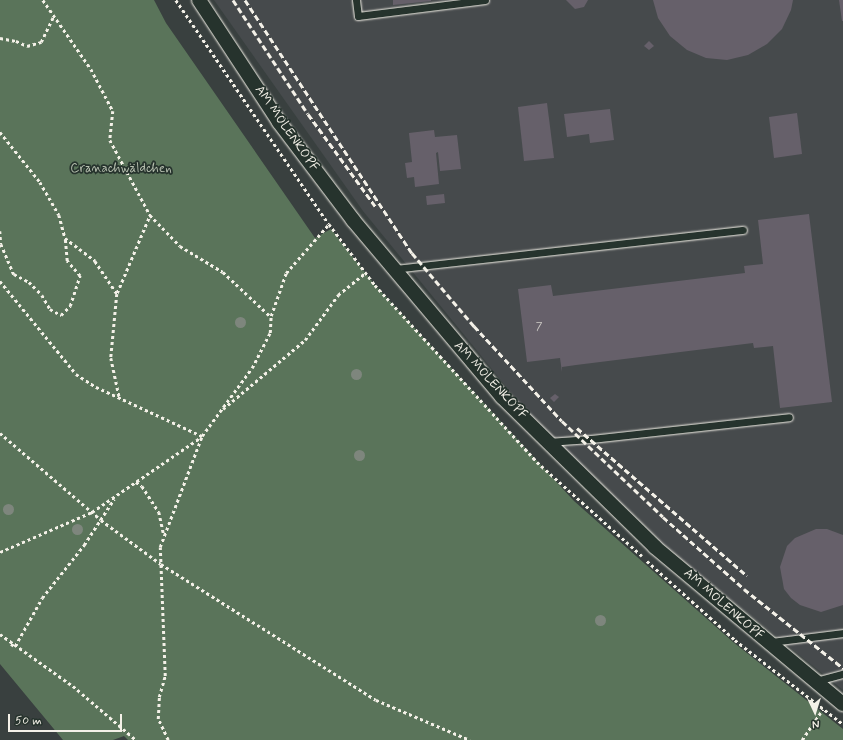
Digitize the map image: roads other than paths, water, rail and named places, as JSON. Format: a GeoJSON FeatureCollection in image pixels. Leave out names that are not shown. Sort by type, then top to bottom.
{"type":"FeatureCollection","features":[{"type":"Feature","properties":{"kind":"street","name":"AM MOLENKOPF"},"geometry":{"type":"LineString","coordinates":[[200,0],[279,122],[392,270],[502,397],[655,547],[767,643],[843,704]]}},
{"type":"Feature","properties":{"kind":"lane"},"geometry":{"type":"LineString","coordinates":[[356,0],[358,16],[485,0]]}},
{"type":"Feature","properties":{"kind":"lane"},"geometry":{"type":"LineString","coordinates":[[392,270],[743,230]]}},
{"type":"Feature","properties":{"kind":"lane"},"geometry":{"type":"LineString","coordinates":[[547,442],[591,440],[789,417]]}},
{"type":"Feature","properties":{"kind":"lane"},"geometry":{"type":"LineString","coordinates":[[767,643],[843,634]]}},
{"type":"Feature","properties":{"kind":"lane"},"geometry":{"type":"LineString","coordinates":[[813,681],[843,674]]}},
{"type":"Feature","properties":{"kind":"railway"},"geometry":{"type":"LineString","coordinates":[[233,0],[308,114],[375,206]]}},
{"type":"Feature","properties":{"kind":"railway"},"geometry":{"type":"LineString","coordinates":[[245,0],[412,253],[474,326],[562,421],[663,517],[744,589],[843,668]]}},
{"type":"Feature","properties":{"kind":"railway"},"geometry":{"type":"LineString","coordinates":[[577,428],[747,576]]}},
{"type":"Feature","properties":{"kind":"park label","name":"Cranachwäldchen"},"geometry":{"type":"Point","coordinates":[121,169]}}]}
